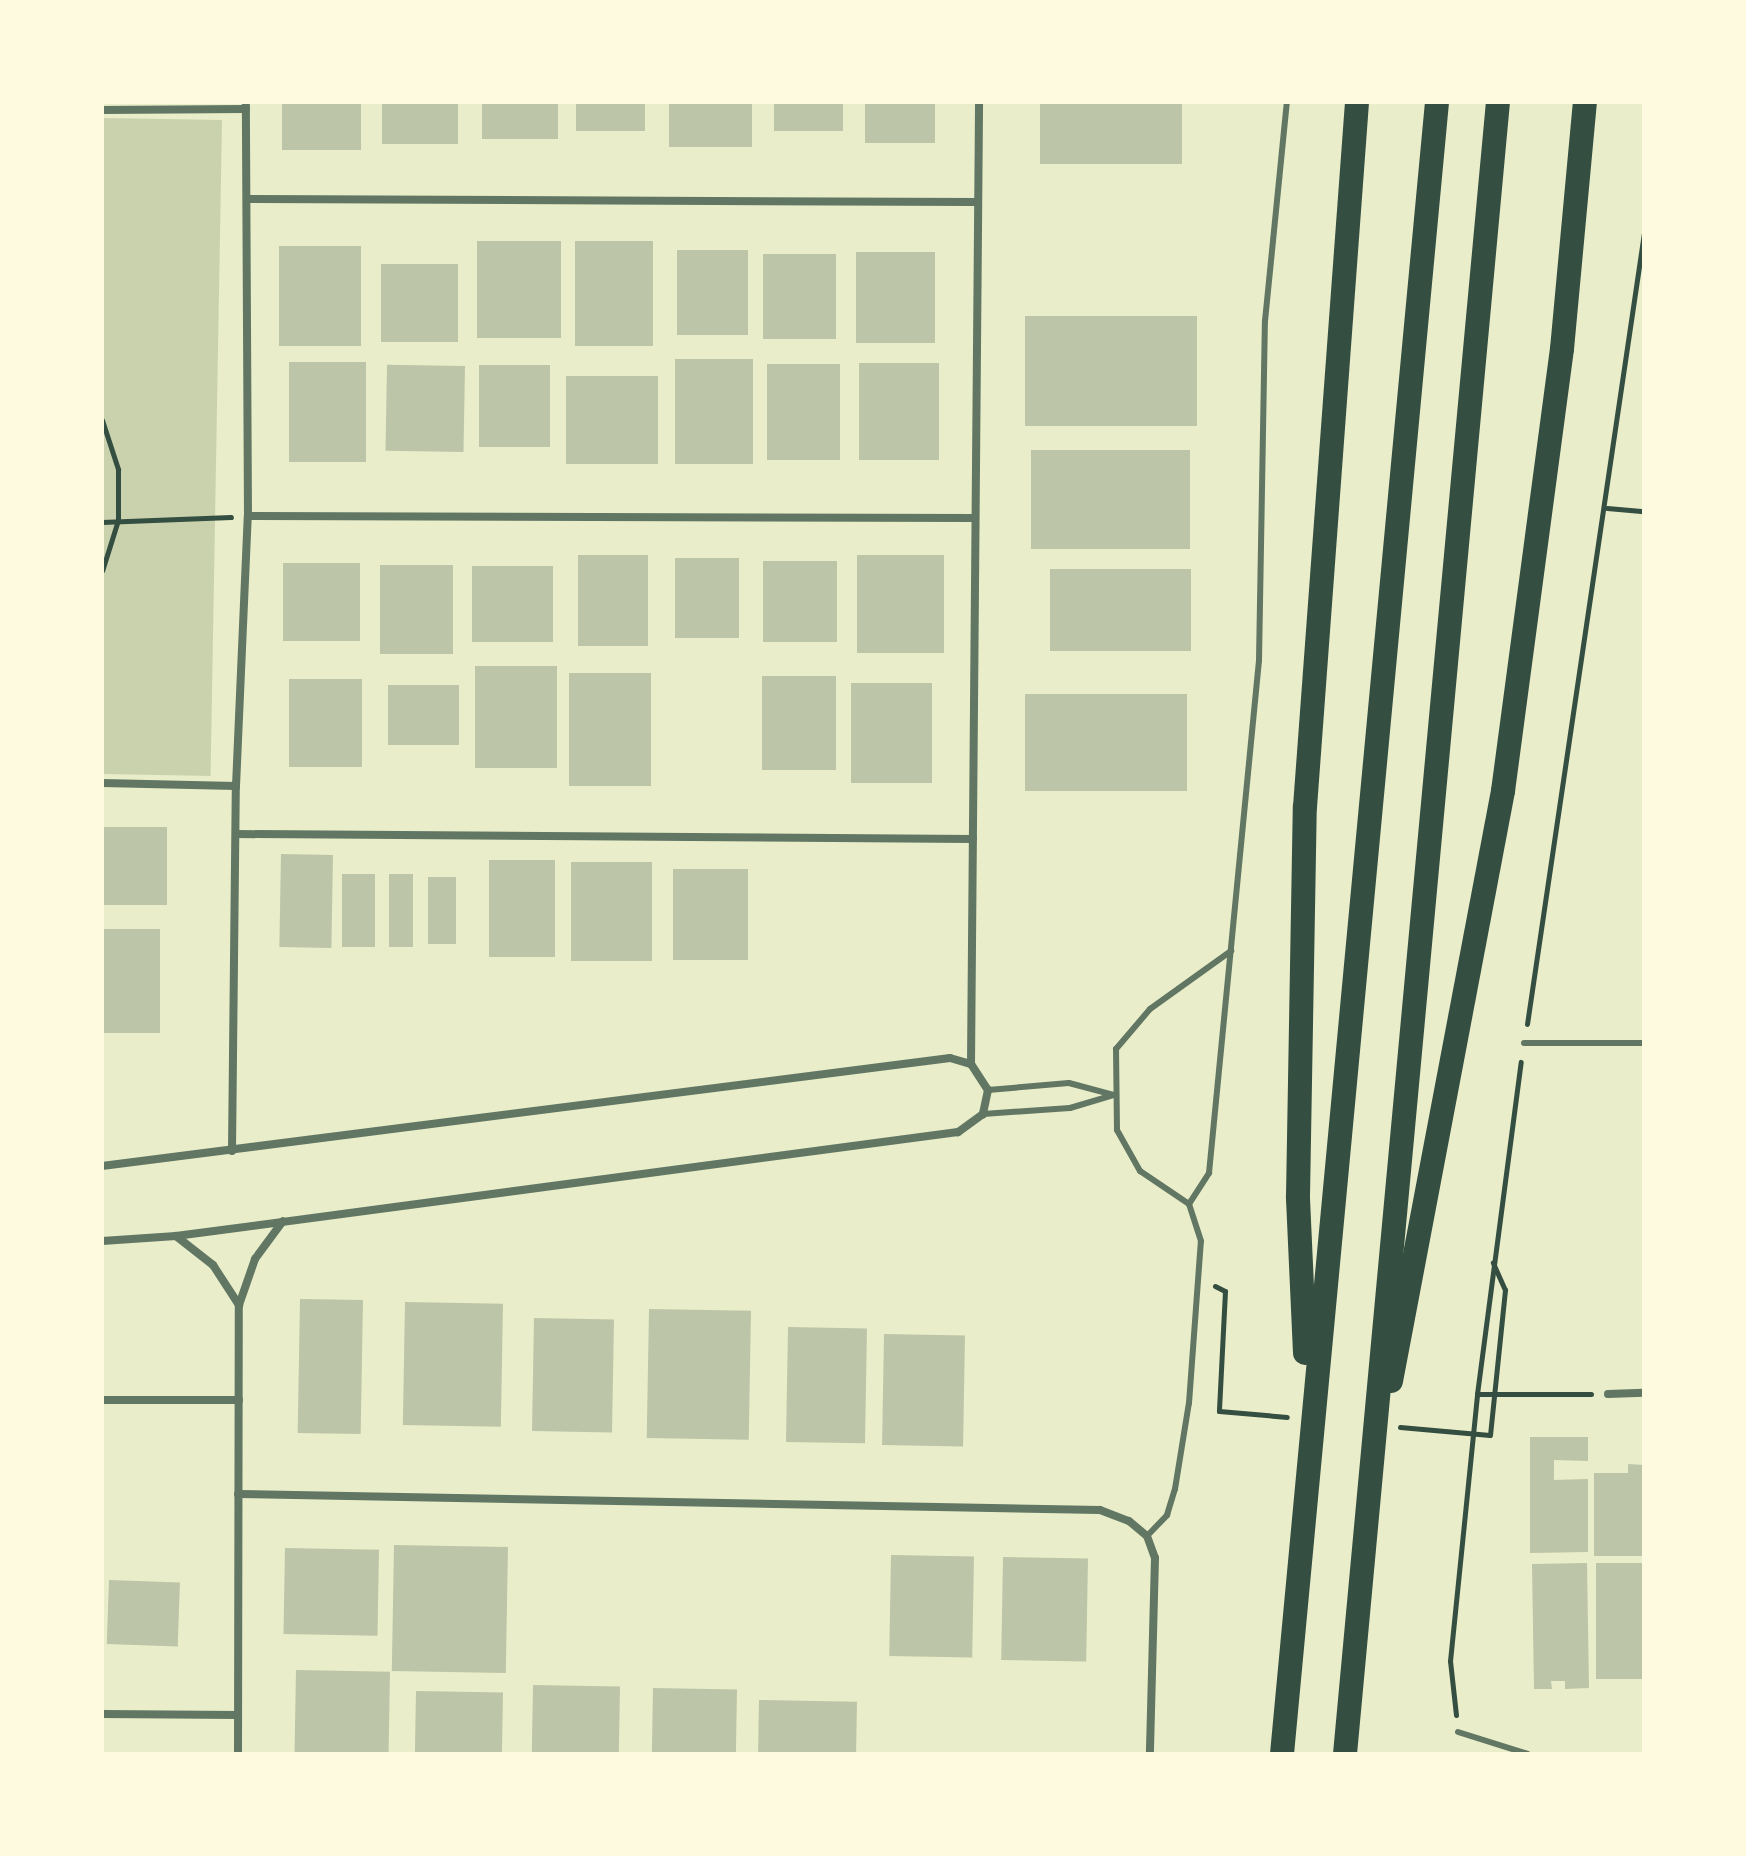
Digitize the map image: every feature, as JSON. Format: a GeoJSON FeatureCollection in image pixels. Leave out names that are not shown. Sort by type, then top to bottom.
{"type":"FeatureCollection","features":[{"type":"Feature","properties":{"kind":"highway"},"geometry":{"type":"LineString","coordinates":[[1309,1435],[1298,1196],[1305,807],[1357,102]]}},
{"type":"Feature","properties":{"kind":"highway"},"geometry":{"type":"LineString","coordinates":[[1282,1754],[1309,1435],[1437,102]]}},
{"type":"Feature","properties":{"kind":"highway"},"geometry":{"type":"LineString","coordinates":[[1345,1754],[1498,102]]}},
{"type":"Feature","properties":{"kind":"highway"},"geometry":{"type":"LineString","coordinates":[[1365,1521],[1503,791],[1562,349],[1585,102]]}},
{"type":"Feature","properties":{"kind":"street"},"geometry":{"type":"LineString","coordinates":[[102,1241],[176,1236],[958,1132],[983,1114],[988,1090],[971,1064],[979,102]]}},
{"type":"Feature","properties":{"kind":"street"},"geometry":{"type":"LineString","coordinates":[[102,110],[246,106],[248,516],[236,786],[232,1151]]}},
{"type":"Feature","properties":{"kind":"street"},"geometry":{"type":"LineString","coordinates":[[247,199],[976,202]]}},
{"type":"Feature","properties":{"kind":"street"},"geometry":{"type":"LineString","coordinates":[[248,516],[975,518]]}},
{"type":"Feature","properties":{"kind":"street"},"geometry":{"type":"LineString","coordinates":[[102,783],[236,786]]}},
{"type":"Feature","properties":{"kind":"street"},"geometry":{"type":"LineString","coordinates":[[236,834],[973,839]]}},
{"type":"Feature","properties":{"kind":"street"},"geometry":{"type":"LineString","coordinates":[[102,1166],[950,1058],[971,1064]]}},
{"type":"Feature","properties":{"kind":"street"},"geometry":{"type":"LineString","coordinates":[[238,1754],[239,1305],[255,1259],[283,1221]]}},
{"type":"Feature","properties":{"kind":"street"},"geometry":{"type":"LineString","coordinates":[[176,1236],[213,1265],[239,1305]]}},
{"type":"Feature","properties":{"kind":"street"},"geometry":{"type":"LineString","coordinates":[[1608,1394],[1644,1393]]}},
{"type":"Feature","properties":{"kind":"street"},"geometry":{"type":"LineString","coordinates":[[102,1400],[239,1400]]}},
{"type":"Feature","properties":{"kind":"street"},"geometry":{"type":"LineString","coordinates":[[238,1494],[1100,1510],[1129,1521],[1147,1536],[1155,1558],[1150,1754]]}},
{"type":"Feature","properties":{"kind":"street"},"geometry":{"type":"LineString","coordinates":[[102,1714],[238,1715]]}},
{"type":"Feature","properties":{"kind":"lane"},"geometry":{"type":"LineString","coordinates":[[1189,1204],[1209,1173],[1259,660],[1265,321],[1287,102]]}},
{"type":"Feature","properties":{"kind":"lane"},"geometry":{"type":"LineString","coordinates":[[1147,1536],[1167,1515],[1175,1489],[1189,1403],[1201,1241],[1189,1204],[1140,1171],[1117,1130],[1114,1095],[1116,1049],[1150,1009],[1231,951]]}},
{"type":"Feature","properties":{"kind":"lane"},"geometry":{"type":"LineString","coordinates":[[1524,1043],[1644,1043]]}},
{"type":"Feature","properties":{"kind":"lane"},"geometry":{"type":"LineString","coordinates":[[988,1090],[1069,1083],[1114,1095]]}},
{"type":"Feature","properties":{"kind":"lane"},"geometry":{"type":"LineString","coordinates":[[983,1114],[1070,1108],[1114,1095]]}},
{"type":"Feature","properties":{"kind":"lane"},"geometry":{"type":"LineString","coordinates":[[1458,1732],[1528,1754]]}},
{"type":"Feature","properties":{"kind":"path"},"geometry":{"type":"LineString","coordinates":[[1458,1732],[1450,1661],[1492,1260],[1607,508],[1644,233]]}},
{"type":"Feature","properties":{"kind":"path"},"geometry":{"type":"LineString","coordinates":[[102,420],[118,469],[118,520],[102,571]]}},
{"type":"Feature","properties":{"kind":"path"},"geometry":{"type":"LineString","coordinates":[[1607,508],[1644,511]]}},
{"type":"Feature","properties":{"kind":"path"},"geometry":{"type":"LineString","coordinates":[[102,522],[248,516]]}},
{"type":"Feature","properties":{"kind":"path"},"geometry":{"type":"LineString","coordinates":[[1490,1435],[1505,1290],[1492,1260]]}},
{"type":"Feature","properties":{"kind":"path"},"geometry":{"type":"LineString","coordinates":[[1219,1411],[1225,1291]]}},
{"type":"Feature","properties":{"kind":"path"},"geometry":{"type":"LineString","coordinates":[[1477,1394],[1608,1394]]}},
{"type":"Feature","properties":{"kind":"green space"},"geometry":{"type":"Polygon","coordinates":[[[102,118],[222,120],[211,776],[102,774],[102,118]]]}},
{"type":"Feature","properties":{"kind":"building"},"geometry":{"type":"Polygon","coordinates":[[[282,102],[361,102],[361,150],[282,150],[282,102]]]}},
{"type":"Feature","properties":{"kind":"building"},"geometry":{"type":"Polygon","coordinates":[[[382,102],[458,102],[458,144],[382,144],[382,102]]]}},
{"type":"Feature","properties":{"kind":"building"},"geometry":{"type":"Polygon","coordinates":[[[482,102],[558,102],[558,139],[482,139],[482,102]]]}},
{"type":"Feature","properties":{"kind":"building"},"geometry":{"type":"Polygon","coordinates":[[[576,102],[645,102],[645,131],[576,131],[576,102]]]}},
{"type":"Feature","properties":{"kind":"building"},"geometry":{"type":"Polygon","coordinates":[[[669,102],[752,102],[752,147],[669,147],[669,102]]]}},
{"type":"Feature","properties":{"kind":"building"},"geometry":{"type":"Polygon","coordinates":[[[774,102],[843,102],[843,131],[774,131],[774,102]]]}},
{"type":"Feature","properties":{"kind":"building"},"geometry":{"type":"Polygon","coordinates":[[[865,102],[935,102],[935,143],[865,143],[865,102]]]}},
{"type":"Feature","properties":{"kind":"building"},"geometry":{"type":"Polygon","coordinates":[[[1040,102],[1182,102],[1182,164],[1040,164],[1040,102]]]}},
{"type":"Feature","properties":{"kind":"building"},"geometry":{"type":"Polygon","coordinates":[[[477,241],[561,241],[561,338],[477,338],[477,241]]]}},
{"type":"Feature","properties":{"kind":"building"},"geometry":{"type":"Polygon","coordinates":[[[575,241],[653,241],[653,346],[575,346],[575,241]]]}},
{"type":"Feature","properties":{"kind":"building"},"geometry":{"type":"Polygon","coordinates":[[[279,246],[361,246],[361,346],[279,346],[279,246]]]}},
{"type":"Feature","properties":{"kind":"building"},"geometry":{"type":"Polygon","coordinates":[[[677,250],[748,250],[748,335],[677,335],[677,250]]]}},
{"type":"Feature","properties":{"kind":"building"},"geometry":{"type":"Polygon","coordinates":[[[856,252],[935,252],[935,343],[856,343],[856,252]]]}},
{"type":"Feature","properties":{"kind":"building"},"geometry":{"type":"Polygon","coordinates":[[[763,254],[836,254],[836,339],[763,339],[763,254]]]}},
{"type":"Feature","properties":{"kind":"building"},"geometry":{"type":"Polygon","coordinates":[[[381,264],[458,264],[458,342],[381,342],[381,264]]]}},
{"type":"Feature","properties":{"kind":"building"},"geometry":{"type":"Polygon","coordinates":[[[1025,316],[1197,316],[1197,426],[1025,426],[1025,316]]]}},
{"type":"Feature","properties":{"kind":"building"},"geometry":{"type":"Polygon","coordinates":[[[675,359],[753,359],[753,464],[675,464],[675,359]]]}},
{"type":"Feature","properties":{"kind":"building"},"geometry":{"type":"Polygon","coordinates":[[[289,362],[366,362],[366,462],[289,462],[289,362]]]}},
{"type":"Feature","properties":{"kind":"building"},"geometry":{"type":"Polygon","coordinates":[[[859,363],[939,363],[939,460],[859,460],[859,363]]]}},
{"type":"Feature","properties":{"kind":"building"},"geometry":{"type":"Polygon","coordinates":[[[767,364],[840,364],[840,460],[767,460],[767,364]]]}},
{"type":"Feature","properties":{"kind":"building"},"geometry":{"type":"Polygon","coordinates":[[[387,365],[465,366],[463,452],[386,451],[387,365]]]}},
{"type":"Feature","properties":{"kind":"building"},"geometry":{"type":"Polygon","coordinates":[[[479,365],[550,365],[550,447],[479,447],[479,365]]]}},
{"type":"Feature","properties":{"kind":"building"},"geometry":{"type":"Polygon","coordinates":[[[566,376],[658,376],[658,464],[566,464],[566,376]]]}},
{"type":"Feature","properties":{"kind":"building"},"geometry":{"type":"Polygon","coordinates":[[[1031,450],[1190,450],[1190,549],[1031,549],[1031,450]]]}},
{"type":"Feature","properties":{"kind":"building"},"geometry":{"type":"Polygon","coordinates":[[[578,555],[648,555],[648,646],[578,646],[578,555]]]}},
{"type":"Feature","properties":{"kind":"building"},"geometry":{"type":"Polygon","coordinates":[[[857,555],[944,555],[944,653],[857,653],[857,555]]]}},
{"type":"Feature","properties":{"kind":"building"},"geometry":{"type":"Polygon","coordinates":[[[675,558],[739,558],[739,638],[675,638],[675,558]]]}},
{"type":"Feature","properties":{"kind":"building"},"geometry":{"type":"Polygon","coordinates":[[[763,561],[837,561],[837,642],[763,642],[763,561]]]}},
{"type":"Feature","properties":{"kind":"building"},"geometry":{"type":"Polygon","coordinates":[[[283,563],[360,563],[360,641],[283,641],[283,563]]]}},
{"type":"Feature","properties":{"kind":"building"},"geometry":{"type":"Polygon","coordinates":[[[380,565],[453,565],[453,654],[380,654],[380,565]]]}},
{"type":"Feature","properties":{"kind":"building"},"geometry":{"type":"Polygon","coordinates":[[[472,566],[553,566],[553,642],[472,642],[472,566]]]}},
{"type":"Feature","properties":{"kind":"building"},"geometry":{"type":"Polygon","coordinates":[[[1050,569],[1191,569],[1191,651],[1050,651],[1050,569]]]}},
{"type":"Feature","properties":{"kind":"building"},"geometry":{"type":"Polygon","coordinates":[[[475,666],[557,666],[557,768],[475,768],[475,666]]]}},
{"type":"Feature","properties":{"kind":"building"},"geometry":{"type":"Polygon","coordinates":[[[569,673],[651,673],[651,786],[569,786],[569,673]]]}},
{"type":"Feature","properties":{"kind":"building"},"geometry":{"type":"Polygon","coordinates":[[[762,676],[836,676],[836,770],[762,770],[762,676]]]}},
{"type":"Feature","properties":{"kind":"building"},"geometry":{"type":"Polygon","coordinates":[[[289,679],[362,679],[362,767],[289,767],[289,679]]]}},
{"type":"Feature","properties":{"kind":"building"},"geometry":{"type":"Polygon","coordinates":[[[851,683],[932,683],[932,783],[851,783],[851,683]]]}},
{"type":"Feature","properties":{"kind":"building"},"geometry":{"type":"Polygon","coordinates":[[[388,685],[459,685],[459,745],[388,745],[388,685]]]}},
{"type":"Feature","properties":{"kind":"building"},"geometry":{"type":"Polygon","coordinates":[[[1025,694],[1187,694],[1187,791],[1025,791],[1025,694]]]}},
{"type":"Feature","properties":{"kind":"building"},"geometry":{"type":"Polygon","coordinates":[[[102,827],[167,827],[167,905],[102,905],[102,827]]]}},
{"type":"Feature","properties":{"kind":"building"},"geometry":{"type":"Polygon","coordinates":[[[281,854],[333,855],[331,948],[279,947],[281,854]]]}},
{"type":"Feature","properties":{"kind":"building"},"geometry":{"type":"Polygon","coordinates":[[[489,860],[555,860],[555,957],[489,957],[489,860]]]}},
{"type":"Feature","properties":{"kind":"building"},"geometry":{"type":"Polygon","coordinates":[[[571,862],[652,862],[652,961],[571,961],[571,862]]]}},
{"type":"Feature","properties":{"kind":"building"},"geometry":{"type":"Polygon","coordinates":[[[673,869],[748,869],[748,960],[673,960],[673,869]]]}},
{"type":"Feature","properties":{"kind":"building"},"geometry":{"type":"Polygon","coordinates":[[[342,874],[375,874],[375,947],[342,947],[342,874]]]}},
{"type":"Feature","properties":{"kind":"building"},"geometry":{"type":"Polygon","coordinates":[[[389,874],[413,874],[413,947],[389,947],[389,874]]]}},
{"type":"Feature","properties":{"kind":"building"},"geometry":{"type":"Polygon","coordinates":[[[428,877],[456,877],[456,944],[428,944],[428,877]]]}},
{"type":"Feature","properties":{"kind":"building"},"geometry":{"type":"Polygon","coordinates":[[[102,929],[160,929],[160,1033],[102,1033],[102,929]]]}},
{"type":"Feature","properties":{"kind":"building"},"geometry":{"type":"Polygon","coordinates":[[[300,1299],[363,1300],[361,1434],[298,1433],[300,1299]]]}},
{"type":"Feature","properties":{"kind":"building"},"geometry":{"type":"Polygon","coordinates":[[[405,1302],[503,1304],[501,1427],[403,1425],[405,1302]]]}},
{"type":"Feature","properties":{"kind":"building"},"geometry":{"type":"Polygon","coordinates":[[[649,1309],[751,1311],[749,1440],[647,1438],[649,1309]]]}},
{"type":"Feature","properties":{"kind":"building"},"geometry":{"type":"Polygon","coordinates":[[[534,1318],[614,1319],[612,1432],[532,1431],[534,1318]]]}},
{"type":"Feature","properties":{"kind":"building"},"geometry":{"type":"Polygon","coordinates":[[[788,1327],[867,1328],[865,1443],[786,1442],[788,1327]]]}},
{"type":"Feature","properties":{"kind":"building"},"geometry":{"type":"Polygon","coordinates":[[[884,1334],[965,1335],[963,1446],[882,1445],[884,1334]]]}},
{"type":"Feature","properties":{"kind":"building"},"geometry":{"type":"Polygon","coordinates":[[[1530,1437],[1588,1437],[1588,1461],[1554,1460],[1554,1480],[1588,1479],[1588,1552],[1530,1553],[1530,1437]]]}},
{"type":"Feature","properties":{"kind":"building"},"geometry":{"type":"Polygon","coordinates":[[[1628,1464],[1644,1465],[1644,1556],[1594,1556],[1594,1473],[1628,1473],[1628,1464]]]}},
{"type":"Feature","properties":{"kind":"building"},"geometry":{"type":"Polygon","coordinates":[[[394,1545],[508,1547],[506,1673],[392,1671],[394,1545]]]}},
{"type":"Feature","properties":{"kind":"building"},"geometry":{"type":"Polygon","coordinates":[[[285,1548],[379,1550],[377,1636],[283,1634],[285,1548]]]}},
{"type":"Feature","properties":{"kind":"building"},"geometry":{"type":"Polygon","coordinates":[[[891,1555],[974,1556],[972,1657],[889,1656],[891,1555]]]}},
{"type":"Feature","properties":{"kind":"building"},"geometry":{"type":"Polygon","coordinates":[[[1003,1557],[1088,1558],[1086,1661],[1001,1660],[1003,1557]]]}},
{"type":"Feature","properties":{"kind":"building"},"geometry":{"type":"Polygon","coordinates":[[[1587,1563],[1589,1688],[1565,1689],[1565,1681],[1551,1681],[1552,1689],[1534,1689],[1532,1564],[1587,1563]]]}},
{"type":"Feature","properties":{"kind":"building"},"geometry":{"type":"Polygon","coordinates":[[[1596,1563],[1644,1563],[1644,1679],[1596,1679],[1596,1563]]]}},
{"type":"Feature","properties":{"kind":"building"},"geometry":{"type":"Polygon","coordinates":[[[109,1580],[180,1582],[178,1646],[107,1644],[109,1580]]]}},
{"type":"Feature","properties":{"kind":"building"},"geometry":{"type":"Polygon","coordinates":[[[296,1670],[390,1672],[389,1754],[295,1754],[296,1670]]]}},
{"type":"Feature","properties":{"kind":"building"},"geometry":{"type":"Polygon","coordinates":[[[533,1685],[620,1687],[619,1754],[532,1754],[533,1685]]]}},
{"type":"Feature","properties":{"kind":"building"},"geometry":{"type":"Polygon","coordinates":[[[653,1688],[737,1689],[736,1754],[652,1754],[653,1688]]]}},
{"type":"Feature","properties":{"kind":"building"},"geometry":{"type":"Polygon","coordinates":[[[416,1691],[503,1693],[502,1754],[415,1754],[416,1691]]]}},
{"type":"Feature","properties":{"kind":"building"},"geometry":{"type":"Polygon","coordinates":[[[759,1700],[857,1702],[856,1754],[758,1754],[759,1700]]]}}]}
